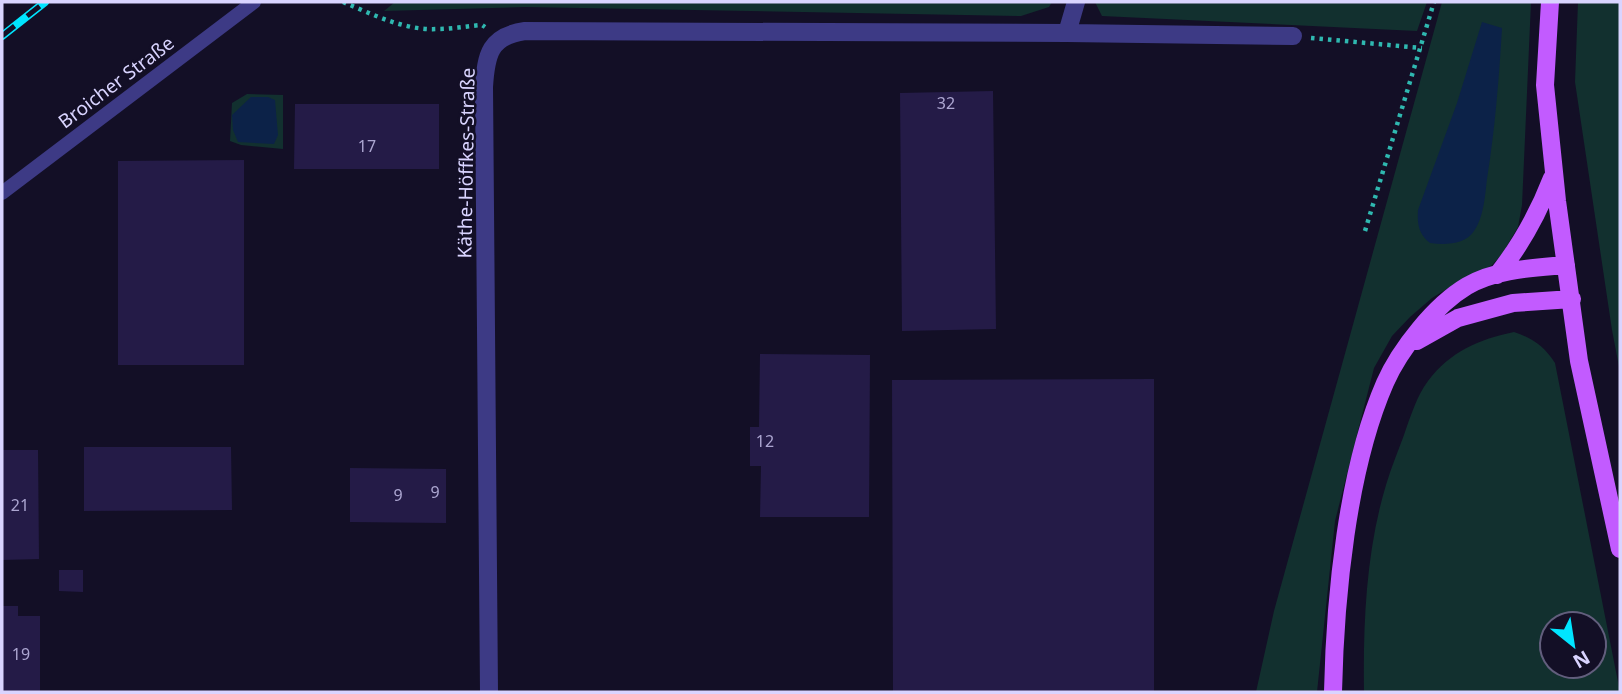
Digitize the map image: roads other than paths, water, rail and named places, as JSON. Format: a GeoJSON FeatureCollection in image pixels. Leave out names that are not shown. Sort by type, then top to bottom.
{"type":"FeatureCollection","features":[{"type":"Feature","properties":{"kind":"main road"},"geometry":{"type":"LineString","coordinates":[[1550,2],[1545,85],[1553,173],[1579,361],[1620,549]]}},
{"type":"Feature","properties":{"kind":"main road"},"geometry":{"type":"LineString","coordinates":[[1497,275],[1521,243],[1539,211],[1553,173]]}},
{"type":"Feature","properties":{"kind":"main road"},"geometry":{"type":"LineString","coordinates":[[1334,692],[1334,641],[1355,482],[1368,428],[1386,381],[1408,346],[1441,306],[1468,285],[1516,270],[1566,265]]}},
{"type":"Feature","properties":{"kind":"main road"},"geometry":{"type":"LineString","coordinates":[[1408,346],[1458,318],[1513,303],[1572,299]]}},
{"type":"Feature","properties":{"kind":"street"},"geometry":{"type":"LineString","coordinates":[[1076,2],[1067,33],[1293,36]]}},
{"type":"Feature","properties":{"kind":"street","name":"Käthe-Höffkes-Straße"},"geometry":{"type":"LineString","coordinates":[[489,692],[484,87],[485,65],[494,43],[508,33],[525,31],[1067,33]]}},
{"type":"Feature","properties":{"kind":"lane","name":"Broicher Straße"},"geometry":{"type":"LineString","coordinates":[[2,193],[254,2]]}},
{"type":"Feature","properties":{"kind":"water"},"geometry":{"type":"Polygon","coordinates":[[[1482,22],[1502,28],[1494,123],[1482,213],[1474,231],[1465,239],[1448,244],[1430,243],[1420,229],[1418,210],[1457,103],[1482,22]]]}},
{"type":"Feature","properties":{"kind":"water"},"geometry":{"type":"Polygon","coordinates":[[[251,97],[268,97],[275,100],[278,135],[274,144],[238,142],[233,130],[232,115],[251,97]]]}},
{"type":"Feature","properties":{"kind":"railway"},"geometry":{"type":"LineString","coordinates":[[2,36],[45,2]]}}]}
